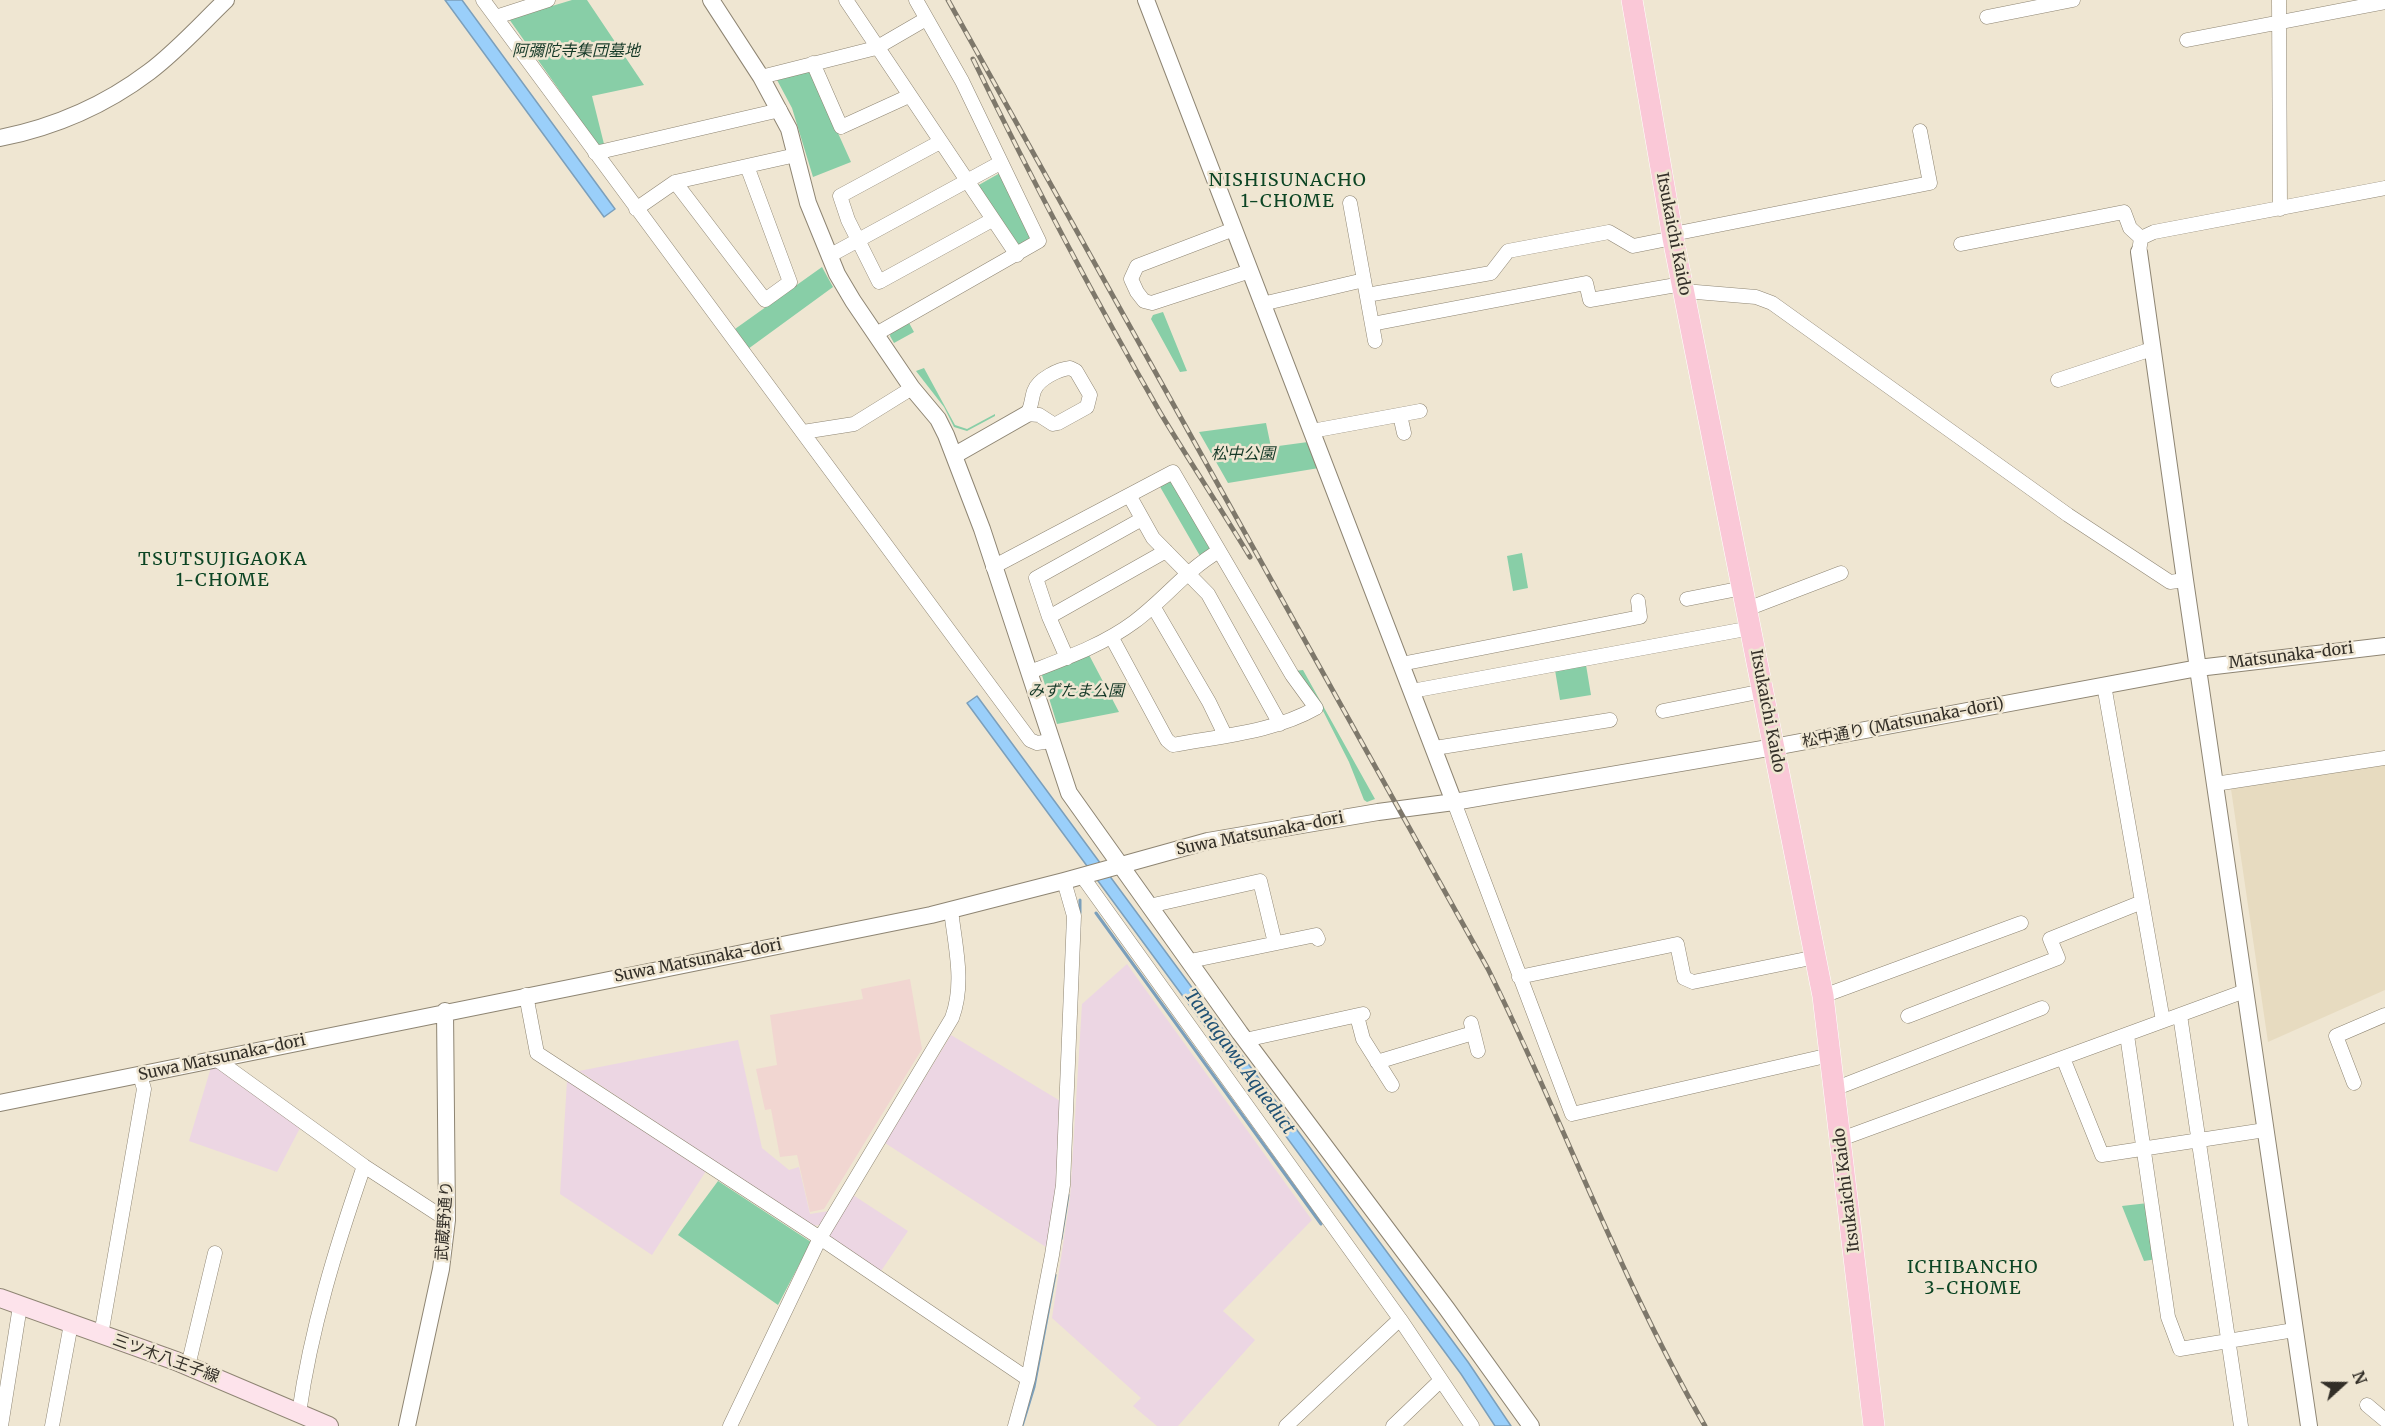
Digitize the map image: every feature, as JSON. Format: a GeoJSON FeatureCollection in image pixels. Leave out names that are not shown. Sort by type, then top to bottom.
{"type":"FeatureCollection","features":[{"type":"Feature","properties":{"kind":"main road","name":"Itsukaichi Kaido"},"geometry":{"type":"LineString","coordinates":[[1632,0],[1673,236],[1823,996],[1874,1426]]}},
{"type":"Feature","properties":{"kind":"main road","name":"三ツ木八王子線"},"geometry":{"type":"LineString","coordinates":[[0,1299],[188,1366],[329,1426]]}},
{"type":"Feature","properties":{"kind":"street"},"geometry":{"type":"LineString","coordinates":[[0,138],[30,132],[103,104],[151,71],[226,0]]}},
{"type":"Feature","properties":{"kind":"street"},"geometry":{"type":"LineString","coordinates":[[483,0],[1030,740],[1037,743],[1051,741]]}},
{"type":"Feature","properties":{"kind":"street"},"geometry":{"type":"LineString","coordinates":[[496,17],[548,0]]}},
{"type":"Feature","properties":{"kind":"street"},"geometry":{"type":"LineString","coordinates":[[711,0],[761,77],[789,129],[808,202],[829,256],[853,301],[912,388],[938,419],[955,455],[1069,793],[1114,867],[1149,906],[1245,1040],[1448,1309],[1531,1426]]}},
{"type":"Feature","properties":{"kind":"street"},"geometry":{"type":"LineString","coordinates":[[846,0],[876,48],[1017,255]]}},
{"type":"Feature","properties":{"kind":"street"},"geometry":{"type":"LineString","coordinates":[[876,334],[1039,241],[962,81],[916,0]]}},
{"type":"Feature","properties":{"kind":"street"},"geometry":{"type":"LineString","coordinates":[[1146,0],[1434,748],[1572,1114],[1830,1055]]}},
{"type":"Feature","properties":{"kind":"street"},"geometry":{"type":"LineString","coordinates":[[1987,17],[2073,0]]}},
{"type":"Feature","properties":{"kind":"street"},"geometry":{"type":"LineString","coordinates":[[2279,0],[2280,209]]}},
{"type":"Feature","properties":{"kind":"street"},"geometry":{"type":"LineString","coordinates":[[2187,40],[2385,2]]}},
{"type":"Feature","properties":{"kind":"street"},"geometry":{"type":"LineString","coordinates":[[761,77],[876,48],[926,19]]}},
{"type":"Feature","properties":{"kind":"street"},"geometry":{"type":"LineString","coordinates":[[813,63],[841,127],[909,96]]}},
{"type":"Feature","properties":{"kind":"street"},"geometry":{"type":"LineString","coordinates":[[596,153],[780,110]]}},
{"type":"Feature","properties":{"kind":"street"},"geometry":{"type":"LineString","coordinates":[[1367,295],[1491,273],[1508,251],[1609,232],[1633,246],[1930,183],[1920,131]]}},
{"type":"Feature","properties":{"kind":"street"},"geometry":{"type":"LineString","coordinates":[[940,142],[840,196],[858,241],[879,282],[992,220]]}},
{"type":"Feature","properties":{"kind":"street"},"geometry":{"type":"LineString","coordinates":[[636,208],[675,182],[796,155]]}},
{"type":"Feature","properties":{"kind":"street"},"geometry":{"type":"LineString","coordinates":[[829,256],[1000,163]]}},
{"type":"Feature","properties":{"kind":"street"},"geometry":{"type":"LineString","coordinates":[[675,182],[765,300],[790,282],[747,165]]}},
{"type":"Feature","properties":{"kind":"street"},"geometry":{"type":"LineString","coordinates":[[2140,245],[2154,232],[2385,188]]}},
{"type":"Feature","properties":{"kind":"street"},"geometry":{"type":"LineString","coordinates":[[1350,203],[1375,341]]}},
{"type":"Feature","properties":{"kind":"street"},"geometry":{"type":"LineString","coordinates":[[1962,244],[2124,212],[2140,245],[2152,349],[2185,580],[2309,1426]]}},
{"type":"Feature","properties":{"kind":"street"},"geometry":{"type":"LineString","coordinates":[[1234,229],[1137,266],[1131,279],[1144,302],[1152,303],[1250,271]]}},
{"type":"Feature","properties":{"kind":"street"},"geometry":{"type":"LineString","coordinates":[[1262,303],[1364,280]]}},
{"type":"Feature","properties":{"kind":"street"},"geometry":{"type":"LineString","coordinates":[[1372,324],[1586,283],[1590,300],[1683,287],[1756,297],[1772,303],[2068,515],[2170,582],[2185,580]]}},
{"type":"Feature","properties":{"kind":"street"},"geometry":{"type":"LineString","coordinates":[[2058,380],[2152,349]]}},
{"type":"Feature","properties":{"kind":"street"},"geometry":{"type":"LineString","coordinates":[[802,432],[854,424],[912,388]]}},
{"type":"Feature","properties":{"kind":"street"},"geometry":{"type":"LineString","coordinates":[[955,455],[1033,411]]}},
{"type":"Feature","properties":{"kind":"street"},"geometry":{"type":"LineString","coordinates":[[1312,431],[1420,411]]}},
{"type":"Feature","properties":{"kind":"street"},"geometry":{"type":"LineString","coordinates":[[1400,415],[1404,433]]}},
{"type":"Feature","properties":{"kind":"street"},"geometry":{"type":"LineString","coordinates":[[993,567],[1173,472],[1292,675],[1316,708],[1298,719],[1280,724],[1173,745],[1112,638]]}},
{"type":"Feature","properties":{"kind":"street"},"geometry":{"type":"LineString","coordinates":[[1130,495],[1153,538],[1208,594],[1280,724]]}},
{"type":"Feature","properties":{"kind":"street"},"geometry":{"type":"LineString","coordinates":[[1067,658],[1049,617],[1036,578],[1142,519]]}},
{"type":"Feature","properties":{"kind":"street"},"geometry":{"type":"LineString","coordinates":[[1049,617],[1166,551]]}},
{"type":"Feature","properties":{"kind":"street"},"geometry":{"type":"LineString","coordinates":[[1030,672],[1112,638],[1153,606],[1197,564],[1219,551]]}},
{"type":"Feature","properties":{"kind":"street"},"geometry":{"type":"LineString","coordinates":[[1412,691],[1749,618],[1841,573]]}},
{"type":"Feature","properties":{"kind":"street"},"geometry":{"type":"LineString","coordinates":[[1687,600],[1743,588]]}},
{"type":"Feature","properties":{"kind":"street"},"geometry":{"type":"LineString","coordinates":[[1401,664],[1640,617],[1638,601]]}},
{"type":"Feature","properties":{"kind":"street"},"geometry":{"type":"LineString","coordinates":[[1153,606],[1209,702],[1225,735]]}},
{"type":"Feature","properties":{"kind":"street","name":"Matsunaka-dori"},"geometry":{"type":"LineString","coordinates":[[2198,668],[2385,646]]}},
{"type":"Feature","properties":{"kind":"street","name":"松中通り (Matsunaka-dori)"},"geometry":{"type":"LineString","coordinates":[[1394,810],[1454,802],[1774,747],[2198,668]]}},
{"type":"Feature","properties":{"kind":"street"},"geometry":{"type":"LineString","coordinates":[[2104,685],[2163,1021]]}},
{"type":"Feature","properties":{"kind":"street"},"geometry":{"type":"LineString","coordinates":[[1663,711],[1763,691]]}},
{"type":"Feature","properties":{"kind":"street"},"geometry":{"type":"LineString","coordinates":[[1434,748],[1510,729],[1602,719]]}},
{"type":"Feature","properties":{"kind":"street"},"geometry":{"type":"LineString","coordinates":[[2215,784],[2385,758]]}},
{"type":"Feature","properties":{"kind":"street","name":"Suwa Matsunaka-dori"},"geometry":{"type":"LineString","coordinates":[[0,1103],[951,910],[1208,841],[1394,810]]}},
{"type":"Feature","properties":{"kind":"street"},"geometry":{"type":"LineString","coordinates":[[1087,875],[1400,1319],[1441,1380],[1464,1423]]}},
{"type":"Feature","properties":{"kind":"street"},"geometry":{"type":"LineString","coordinates":[[1015,1426],[1028,1379],[1063,1185],[1074,916],[1064,881]]}},
{"type":"Feature","properties":{"kind":"street"},"geometry":{"type":"LineString","coordinates":[[1149,906],[1260,881],[1275,943]]}},
{"type":"Feature","properties":{"kind":"street"},"geometry":{"type":"LineString","coordinates":[[1908,1016],[2058,958],[2050,939],[2142,902]]}},
{"type":"Feature","properties":{"kind":"street"},"geometry":{"type":"LineString","coordinates":[[730,1426],[820,1239],[954,1012],[960,983],[951,910]]}},
{"type":"Feature","properties":{"kind":"street"},"geometry":{"type":"LineString","coordinates":[[1823,996],[2021,923]]}},
{"type":"Feature","properties":{"kind":"street"},"geometry":{"type":"LineString","coordinates":[[1190,961],[1316,935],[1318,939]]}},
{"type":"Feature","properties":{"kind":"street"},"geometry":{"type":"LineString","coordinates":[[1519,977],[1677,944],[1684,978],[1693,982],[1816,957]]}},
{"type":"Feature","properties":{"kind":"street"},"geometry":{"type":"LineString","coordinates":[[1841,1139],[2245,991]]}},
{"type":"Feature","properties":{"kind":"street"},"geometry":{"type":"LineString","coordinates":[[526,995],[537,1053],[1028,1379]]}},
{"type":"Feature","properties":{"kind":"street"},"geometry":{"type":"LineString","coordinates":[[1834,1089],[2042,1008]]}},
{"type":"Feature","properties":{"kind":"street","name":"武蔵野通り"},"geometry":{"type":"LineString","coordinates":[[407,1426],[441,1269],[447,1220],[445,1011]]}},
{"type":"Feature","properties":{"kind":"street"},"geometry":{"type":"LineString","coordinates":[[1245,1040],[1360,1015],[1363,1039],[1392,1084]]}},
{"type":"Feature","properties":{"kind":"street"},"geometry":{"type":"LineString","coordinates":[[2180,1015],[2241,1426]]}},
{"type":"Feature","properties":{"kind":"street"},"geometry":{"type":"LineString","coordinates":[[2354,1083],[2336,1036],[2385,1015]]}},
{"type":"Feature","properties":{"kind":"street"},"geometry":{"type":"LineString","coordinates":[[1377,1062],[1472,1028],[1478,1051]]}},
{"type":"Feature","properties":{"kind":"street"},"geometry":{"type":"LineString","coordinates":[[2127,1035],[2168,1317],[2180,1349],[2294,1330]]}},
{"type":"Feature","properties":{"kind":"street"},"geometry":{"type":"LineString","coordinates":[[2063,1058],[2102,1155],[2265,1130]]}},
{"type":"Feature","properties":{"kind":"street"},"geometry":{"type":"LineString","coordinates":[[216,1059],[364,1166],[447,1220]]}},
{"type":"Feature","properties":{"kind":"street"},"geometry":{"type":"LineString","coordinates":[[100,1335],[144,1089],[140,1075]]}},
{"type":"Feature","properties":{"kind":"street"},"geometry":{"type":"LineString","coordinates":[[299,1413],[307,1359],[334,1254],[364,1166]]}},
{"type":"Feature","properties":{"kind":"street"},"geometry":{"type":"LineString","coordinates":[[188,1366],[215,1252]]}},
{"type":"Feature","properties":{"kind":"street"},"geometry":{"type":"LineString","coordinates":[[1,1426],[20,1306]]}},
{"type":"Feature","properties":{"kind":"street"},"geometry":{"type":"LineString","coordinates":[[1286,1426],[1400,1319]]}},
{"type":"Feature","properties":{"kind":"street"},"geometry":{"type":"LineString","coordinates":[[52,1426],[71,1324]]}},
{"type":"Feature","properties":{"kind":"street"},"geometry":{"type":"LineString","coordinates":[[1394,1426],[1441,1380]]}},
{"type":"Feature","properties":{"kind":"street"},"geometry":{"type":"LineString","coordinates":[[2367,1405],[2385,1420]]}},
{"type":"Feature","properties":{"kind":"shaded area"},"geometry":{"type":"Polygon","coordinates":[[[2385,765],[2385,990],[2268,1042],[2231,789],[2385,765]]]}},
{"type":"Feature","properties":{"kind":"shaded area"},"geometry":{"type":"Polygon","coordinates":[[[1127,964],[1312,1220],[1223,1311],[1255,1340],[1178,1426],[1157,1426],[1133,1406],[1141,1398],[1052,1318],[1070,1198],[1082,1004],[1127,964]]]}},
{"type":"Feature","properties":{"kind":"shaded area"},"geometry":{"type":"Polygon","coordinates":[[[910,979],[922,1049],[824,1209],[810,1212],[797,1155],[780,1157],[771,1109],[765,1110],[756,1069],[777,1065],[770,1015],[863,999],[861,989],[910,979]]]}},
{"type":"Feature","properties":{"kind":"shaded area"},"geometry":{"type":"Polygon","coordinates":[[[951,1035],[1062,1102],[1058,1177],[1049,1249],[885,1143],[951,1035]]]}},
{"type":"Feature","properties":{"kind":"shaded area"},"geometry":{"type":"Polygon","coordinates":[[[738,1040],[762,1148],[789,1170],[799,1167],[810,1214],[829,1211],[820,1225],[812,1226],[579,1071],[738,1040]]]}},
{"type":"Feature","properties":{"kind":"shaded area"},"geometry":{"type":"Polygon","coordinates":[[[212,1064],[300,1128],[277,1172],[189,1141],[212,1064]]]}},
{"type":"Feature","properties":{"kind":"shaded area"},"geometry":{"type":"Polygon","coordinates":[[[567,1081],[706,1171],[652,1255],[560,1194],[567,1081]]]}},
{"type":"Feature","properties":{"kind":"shaded area"},"geometry":{"type":"Polygon","coordinates":[[[853,1195],[908,1231],[879,1274],[832,1244],[829,1236],[853,1195]]]}},
{"type":"Feature","properties":{"kind":"green space","name":"阿彌陀寺集団墓地"},"geometry":{"type":"Polygon","coordinates":[[[572,0],[587,0],[644,85],[592,96],[604,144],[598,145],[509,19],[572,0]]]}},
{"type":"Feature","properties":{"kind":"green space"},"geometry":{"type":"Polygon","coordinates":[[[810,71],[851,162],[813,177],[792,108],[777,80],[810,71]]]}},
{"type":"Feature","properties":{"kind":"green space"},"geometry":{"type":"Polygon","coordinates":[[[1000,173],[1032,238],[1019,245],[977,186],[1000,173]]]}},
{"type":"Feature","properties":{"kind":"green space"},"geometry":{"type":"Polygon","coordinates":[[[822,267],[833,287],[748,349],[735,329],[822,267]]]}},
{"type":"Feature","properties":{"kind":"green space"},"geometry":{"type":"Polygon","coordinates":[[[1163,312],[1187,371],[1180,372],[1151,319],[1153,315],[1163,312]]]}},
{"type":"Feature","properties":{"kind":"green space"},"geometry":{"type":"Polygon","coordinates":[[[908,321],[914,332],[894,343],[890,336],[891,330],[908,321]]]}},
{"type":"Feature","properties":{"kind":"green space"},"geometry":{"type":"Polygon","coordinates":[[[924,368],[955,425],[967,429],[995,414],[995,416],[967,431],[954,427],[944,407],[916,371],[924,368]]]}},
{"type":"Feature","properties":{"kind":"green space","name":"松中公園"},"geometry":{"type":"Polygon","coordinates":[[[1266,423],[1271,447],[1308,442],[1319,468],[1228,483],[1199,432],[1266,423]]]}},
{"type":"Feature","properties":{"kind":"green space"},"geometry":{"type":"Polygon","coordinates":[[[1169,479],[1174,482],[1210,546],[1210,551],[1200,556],[1159,485],[1169,479]]]}},
{"type":"Feature","properties":{"kind":"green space"},"geometry":{"type":"Polygon","coordinates":[[[1522,553],[1528,588],[1513,591],[1507,556],[1522,553]]]}},
{"type":"Feature","properties":{"kind":"green space","name":"みずたま公園"},"geometry":{"type":"Polygon","coordinates":[[[1088,653],[1119,712],[1057,724],[1041,672],[1088,653]]]}},
{"type":"Feature","properties":{"kind":"green space"},"geometry":{"type":"Polygon","coordinates":[[[1586,665],[1591,695],[1560,700],[1555,670],[1586,665]]]}},
{"type":"Feature","properties":{"kind":"green space"},"geometry":{"type":"Polygon","coordinates":[[[1303,670],[1375,799],[1367,802],[1364,800],[1349,762],[1320,705],[1294,671],[1303,670]]]}},
{"type":"Feature","properties":{"kind":"green space"},"geometry":{"type":"Polygon","coordinates":[[[718,1181],[811,1242],[778,1305],[678,1235],[718,1181]]]}},
{"type":"Feature","properties":{"kind":"green space"},"geometry":{"type":"Polygon","coordinates":[[[2148,1203],[2157,1259],[2144,1261],[2122,1206],[2148,1203]]]}},
{"type":"Feature","properties":{"kind":"water"},"geometry":{"type":"Polygon","coordinates":[[[445,0],[462,0],[615,209],[604,217],[445,0]]]}},
{"type":"Feature","properties":{"kind":"water","name":"Tamagawa Aqueduct"},"geometry":{"type":"Polygon","coordinates":[[[977,696],[1468,1362],[1511,1426],[1495,1426],[1461,1374],[967,703],[977,696]]]}},
{"type":"Feature","properties":{"kind":"waterway"},"geometry":{"type":"LineString","coordinates":[[1080,900],[1080,913]]}},
{"type":"Feature","properties":{"kind":"waterway"},"geometry":{"type":"LineString","coordinates":[[1096,913],[1321,1224]]}},
{"type":"Feature","properties":{"kind":"waterway"},"geometry":{"type":"LineString","coordinates":[[1061,1239],[1068,1195]]}},
{"type":"Feature","properties":{"kind":"waterway"},"geometry":{"type":"LineString","coordinates":[[1022,1426],[1034,1387],[1055,1275]]}},
{"type":"Feature","properties":{"kind":"railway"},"geometry":{"type":"LineString","coordinates":[[948,0],[1488,969],[1646,1314],[1705,1426]]}},
{"type":"Feature","properties":{"kind":"railway"},"geometry":{"type":"LineString","coordinates":[[973,59],[1112,327],[1161,414],[1250,557]]}},
{"type":"Feature","properties":{"kind":"district","name":"NISHISUNACHO 1-CHOME"},"geometry":{"type":"Point","coordinates":[1288,192]}},
{"type":"Feature","properties":{"kind":"district","name":"TSUTSUJIGAOKA 1-CHOME"},"geometry":{"type":"Point","coordinates":[223,570]}},
{"type":"Feature","properties":{"kind":"district","name":"ICHIBANCHO 3-CHOME"},"geometry":{"type":"Point","coordinates":[1973,1278]}}]}
